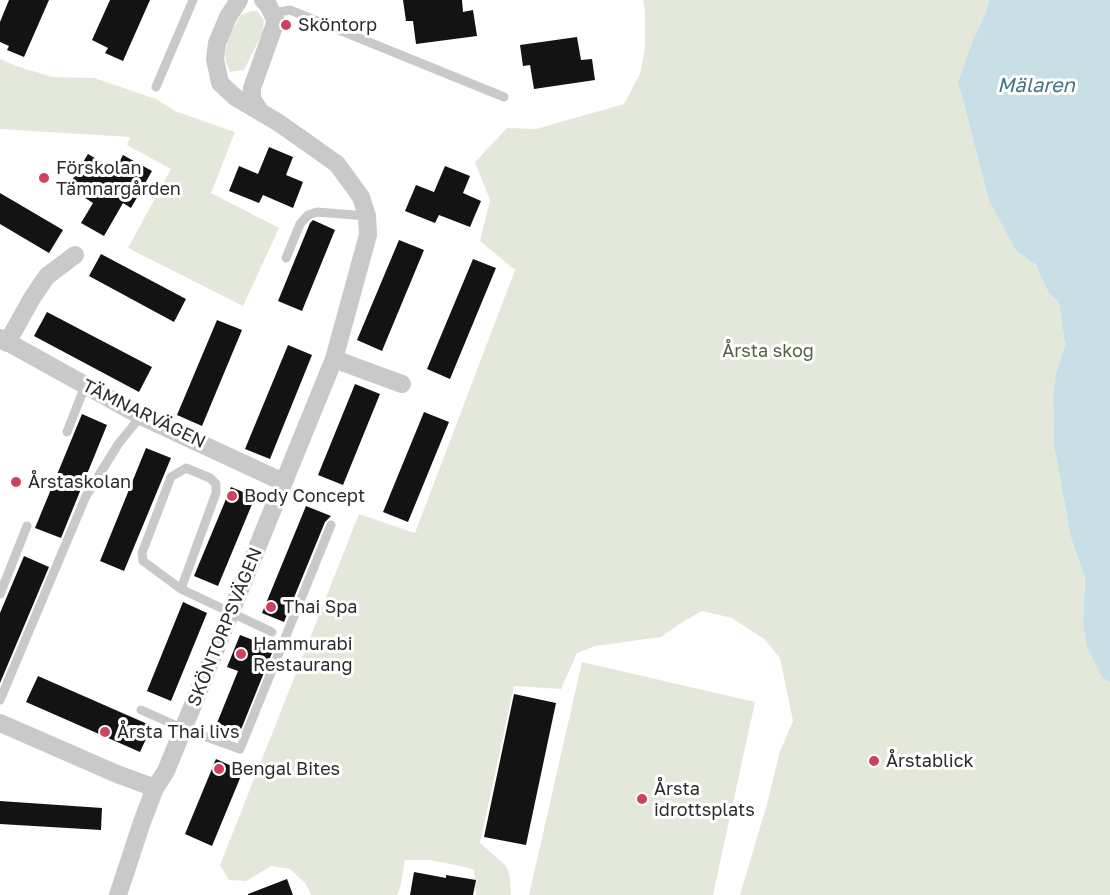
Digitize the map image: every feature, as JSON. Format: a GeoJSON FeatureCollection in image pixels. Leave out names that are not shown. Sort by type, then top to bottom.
{"type":"FeatureCollection","features":[{"type":"Feature","properties":{"kind":"street","name":"SKÖNTORPSVÄGEN"},"geometry":{"type":"LineString","coordinates":[[118,895],[153,794],[166,771],[184,729],[333,358],[368,234],[367,216],[361,197],[337,164],[260,111],[235,97],[220,83],[215,59],[217,43],[228,17],[239,0]]}},
{"type":"Feature","properties":{"kind":"street"},"geometry":{"type":"LineString","coordinates":[[260,111],[252,99],[252,88],[276,21],[268,6]]}},
{"type":"Feature","properties":{"kind":"street","name":"TÄMNARVÄGEN"},"geometry":{"type":"LineString","coordinates":[[75,255],[47,276],[3,341],[141,416],[283,482]]}},
{"type":"Feature","properties":{"kind":"street"},"geometry":{"type":"LineString","coordinates":[[333,358],[402,384]]}},
{"type":"Feature","properties":{"kind":"street"},"geometry":{"type":"LineString","coordinates":[[0,723],[117,774],[153,794]]}},
{"type":"Feature","properties":{"kind":"street"},"geometry":{"type":"LineString","coordinates":[[0,737],[112,786],[153,794]]}},
{"type":"Feature","properties":{"kind":"lane"},"geometry":{"type":"LineString","coordinates":[[156,87],[193,0]]}},
{"type":"Feature","properties":{"kind":"lane"},"geometry":{"type":"LineString","coordinates":[[268,6],[290,10],[504,98]]}},
{"type":"Feature","properties":{"kind":"lane"},"geometry":{"type":"LineString","coordinates":[[286,258],[300,224],[308,215],[317,212],[367,216]]}},
{"type":"Feature","properties":{"kind":"lane"},"geometry":{"type":"LineString","coordinates":[[67,432],[85,386]]}},
{"type":"Feature","properties":{"kind":"lane"},"geometry":{"type":"LineString","coordinates":[[0,700],[87,496],[119,443],[141,416]]}},
{"type":"Feature","properties":{"kind":"lane"},"geometry":{"type":"LineString","coordinates":[[181,589],[216,493],[216,484],[210,477],[186,468],[171,477],[142,553],[143,561],[181,589],[272,632]]}},
{"type":"Feature","properties":{"kind":"lane"},"geometry":{"type":"LineString","coordinates":[[141,710],[184,729],[240,749],[331,525]]}},
{"type":"Feature","properties":{"kind":"lane"},"geometry":{"type":"LineString","coordinates":[[0,594],[27,526]]}},
{"type":"Feature","properties":{"kind":"green space","name":"Årsta skog"},"geometry":{"type":"Polygon","coordinates":[[[643,0],[989,0],[958,82],[989,201],[1016,251],[1036,265],[1048,292],[1059,303],[1065,345],[1056,373],[1053,396],[1054,446],[1071,538],[1085,578],[1083,624],[1102,676],[1110,682],[1110,895],[740,895],[780,751],[793,721],[780,658],[764,639],[732,618],[702,611],[661,637],[595,646],[577,653],[561,689],[514,686],[480,843],[506,866],[510,877],[511,895],[476,895],[474,870],[429,860],[405,860],[397,895],[311,895],[306,884],[290,869],[271,866],[246,881],[229,880],[220,865],[359,514],[415,533],[515,270],[480,241],[490,200],[475,162],[507,128],[536,129],[624,104],[640,74],[645,48],[643,0]]]}},
{"type":"Feature","properties":{"kind":"green space"},"geometry":{"type":"Polygon","coordinates":[[[257,11],[264,20],[263,32],[244,70],[230,72],[225,53],[229,36],[241,15],[257,11]]]}},
{"type":"Feature","properties":{"kind":"green space"},"geometry":{"type":"Polygon","coordinates":[[[0,59],[52,77],[94,78],[156,99],[175,111],[235,132],[211,193],[279,228],[243,306],[128,248],[171,169],[127,145],[130,137],[0,129],[0,59]]]}},
{"type":"Feature","properties":{"kind":"green space","name":"Årsta idrottsplats"},"geometry":{"type":"Polygon","coordinates":[[[582,662],[755,702],[713,895],[529,895],[582,662]]]}},
{"type":"Feature","properties":{"kind":"water","name":"Mälaren"},"geometry":{"type":"Polygon","coordinates":[[[989,0],[1110,0],[1110,682],[1102,677],[1087,647],[1083,624],[1085,578],[1071,538],[1054,446],[1053,396],[1056,373],[1065,345],[1059,303],[1048,292],[1036,265],[1016,251],[989,201],[958,82],[989,0]]]}},
{"type":"Feature","properties":{"kind":"building"},"geometry":{"type":"Polygon","coordinates":[[[9,0],[49,0],[24,57],[7,50],[9,46],[0,42],[0,22],[9,0]]]}},
{"type":"Feature","properties":{"kind":"building"},"geometry":{"type":"Polygon","coordinates":[[[110,0],[150,0],[123,61],[105,53],[108,48],[92,40],[110,0]]]}},
{"type":"Feature","properties":{"kind":"building"},"geometry":{"type":"Polygon","coordinates":[[[403,0],[462,0],[463,12],[473,10],[477,36],[416,44],[413,21],[406,21],[403,0]]]}},
{"type":"Feature","properties":{"kind":"building"},"geometry":{"type":"Polygon","coordinates":[[[577,37],[581,60],[592,59],[595,80],[534,89],[530,65],[523,66],[520,45],[577,37]]]}},
{"type":"Feature","properties":{"kind":"building"},"geometry":{"type":"Polygon","coordinates":[[[269,147],[293,157],[286,175],[303,182],[293,208],[263,195],[259,203],[229,191],[239,166],[258,174],[269,147]]]}},
{"type":"Feature","properties":{"kind":"building"},"geometry":{"type":"Polygon","coordinates":[[[88,154],[115,170],[123,155],[152,171],[131,208],[123,203],[104,236],[81,223],[93,203],[68,187],[88,154]]]}},
{"type":"Feature","properties":{"kind":"building"},"geometry":{"type":"Polygon","coordinates":[[[445,166],[470,176],[463,193],[481,201],[470,227],[439,215],[435,223],[405,211],[416,185],[434,192],[445,166]]]}},
{"type":"Feature","properties":{"kind":"building"},"geometry":{"type":"Polygon","coordinates":[[[0,193],[63,230],[49,253],[0,224],[0,193]]]}},
{"type":"Feature","properties":{"kind":"building"},"geometry":{"type":"Polygon","coordinates":[[[313,220],[335,230],[302,311],[278,301],[313,220]]]}},
{"type":"Feature","properties":{"kind":"building"},"geometry":{"type":"Polygon","coordinates":[[[399,240],[424,250],[382,351],[357,340],[399,240]]]}},
{"type":"Feature","properties":{"kind":"building"},"geometry":{"type":"Polygon","coordinates":[[[101,254],[186,299],[174,322],[89,276],[101,254]]]}},
{"type":"Feature","properties":{"kind":"building"},"geometry":{"type":"Polygon","coordinates":[[[473,259],[496,268],[450,379],[427,369],[473,259]]]}},
{"type":"Feature","properties":{"kind":"building"},"geometry":{"type":"Polygon","coordinates":[[[47,312],[152,367],[139,392],[34,336],[47,312]]]}},
{"type":"Feature","properties":{"kind":"building"},"geometry":{"type":"Polygon","coordinates":[[[217,320],[242,330],[202,426],[177,415],[217,320]]]}},
{"type":"Feature","properties":{"kind":"building"},"geometry":{"type":"Polygon","coordinates":[[[288,345],[312,355],[270,459],[245,449],[288,345]]]}},
{"type":"Feature","properties":{"kind":"building"},"geometry":{"type":"Polygon","coordinates":[[[355,384],[380,394],[343,485],[318,475],[355,384]]]}},
{"type":"Feature","properties":{"kind":"building"},"geometry":{"type":"Polygon","coordinates":[[[424,412],[449,422],[408,522],[383,512],[424,412]]]}},
{"type":"Feature","properties":{"kind":"building"},"geometry":{"type":"Polygon","coordinates":[[[82,414],[107,425],[61,538],[35,528],[82,414]]]}},
{"type":"Feature","properties":{"kind":"building"},"geometry":{"type":"Polygon","coordinates":[[[146,448],[171,458],[124,571],[100,561],[146,448]]]}},
{"type":"Feature","properties":{"kind":"building"},"geometry":{"type":"Polygon","coordinates":[[[231,487],[255,497],[218,586],[194,576],[231,487]]]}},
{"type":"Feature","properties":{"kind":"building"},"geometry":{"type":"Polygon","coordinates":[[[306,506],[331,516],[325,522],[284,622],[262,613],[306,506]]]}},
{"type":"Feature","properties":{"kind":"building"},"geometry":{"type":"Polygon","coordinates":[[[24,556],[49,567],[0,683],[0,613],[24,556]]]}},
{"type":"Feature","properties":{"kind":"building"},"geometry":{"type":"Polygon","coordinates":[[[183,602],[207,613],[171,701],[147,691],[183,602]]]}},
{"type":"Feature","properties":{"kind":"building"},"geometry":{"type":"Polygon","coordinates":[[[240,635],[274,648],[240,732],[217,723],[238,671],[227,667],[240,635]]]}},
{"type":"Feature","properties":{"kind":"building"},"geometry":{"type":"Polygon","coordinates":[[[38,676],[152,726],[140,752],[26,702],[38,676]]]}},
{"type":"Feature","properties":{"kind":"building"},"geometry":{"type":"Polygon","coordinates":[[[514,694],[556,703],[526,845],[484,837],[514,694]]]}},
{"type":"Feature","properties":{"kind":"building"},"geometry":{"type":"Polygon","coordinates":[[[216,759],[243,771],[212,846],[185,834],[216,759]]]}},
{"type":"Feature","properties":{"kind":"building"},"geometry":{"type":"Polygon","coordinates":[[[0,801],[102,808],[101,830],[0,824],[0,801]]]}},
{"type":"Feature","properties":{"kind":"building"},"geometry":{"type":"Polygon","coordinates":[[[414,872],[446,878],[446,875],[476,880],[473,895],[410,895],[414,872]]]}},
{"type":"Feature","properties":{"kind":"building"},"geometry":{"type":"Polygon","coordinates":[[[287,879],[293,895],[248,895],[248,894],[287,879]]]}},
{"type":"Feature","properties":{"kind":"place","name":"Sköntorp"},"geometry":{"type":"Point","coordinates":[286,25]}},
{"type":"Feature","properties":{"kind":"place","name":"Förskolan Tämnargården"},"geometry":{"type":"Point","coordinates":[44,178]}},
{"type":"Feature","properties":{"kind":"place","name":"Årstaskolan"},"geometry":{"type":"Point","coordinates":[16,482]}},
{"type":"Feature","properties":{"kind":"place","name":"Body Concept"},"geometry":{"type":"Point","coordinates":[232,496]}},
{"type":"Feature","properties":{"kind":"place","name":"Thai Spa"},"geometry":{"type":"Point","coordinates":[271,607]}},
{"type":"Feature","properties":{"kind":"place","name":"Hammurabi Restaurang"},"geometry":{"type":"Point","coordinates":[241,654]}},
{"type":"Feature","properties":{"kind":"place","name":"Årsta Thai livs"},"geometry":{"type":"Point","coordinates":[105,732]}},
{"type":"Feature","properties":{"kind":"place","name":"Årstablick"},"geometry":{"type":"Point","coordinates":[874,761]}},
{"type":"Feature","properties":{"kind":"place","name":"Bengal Bites"},"geometry":{"type":"Point","coordinates":[219,769]}},
{"type":"Feature","properties":{"kind":"place","name":"Årsta idrottsplats"},"geometry":{"type":"Point","coordinates":[642,799]}}]}
